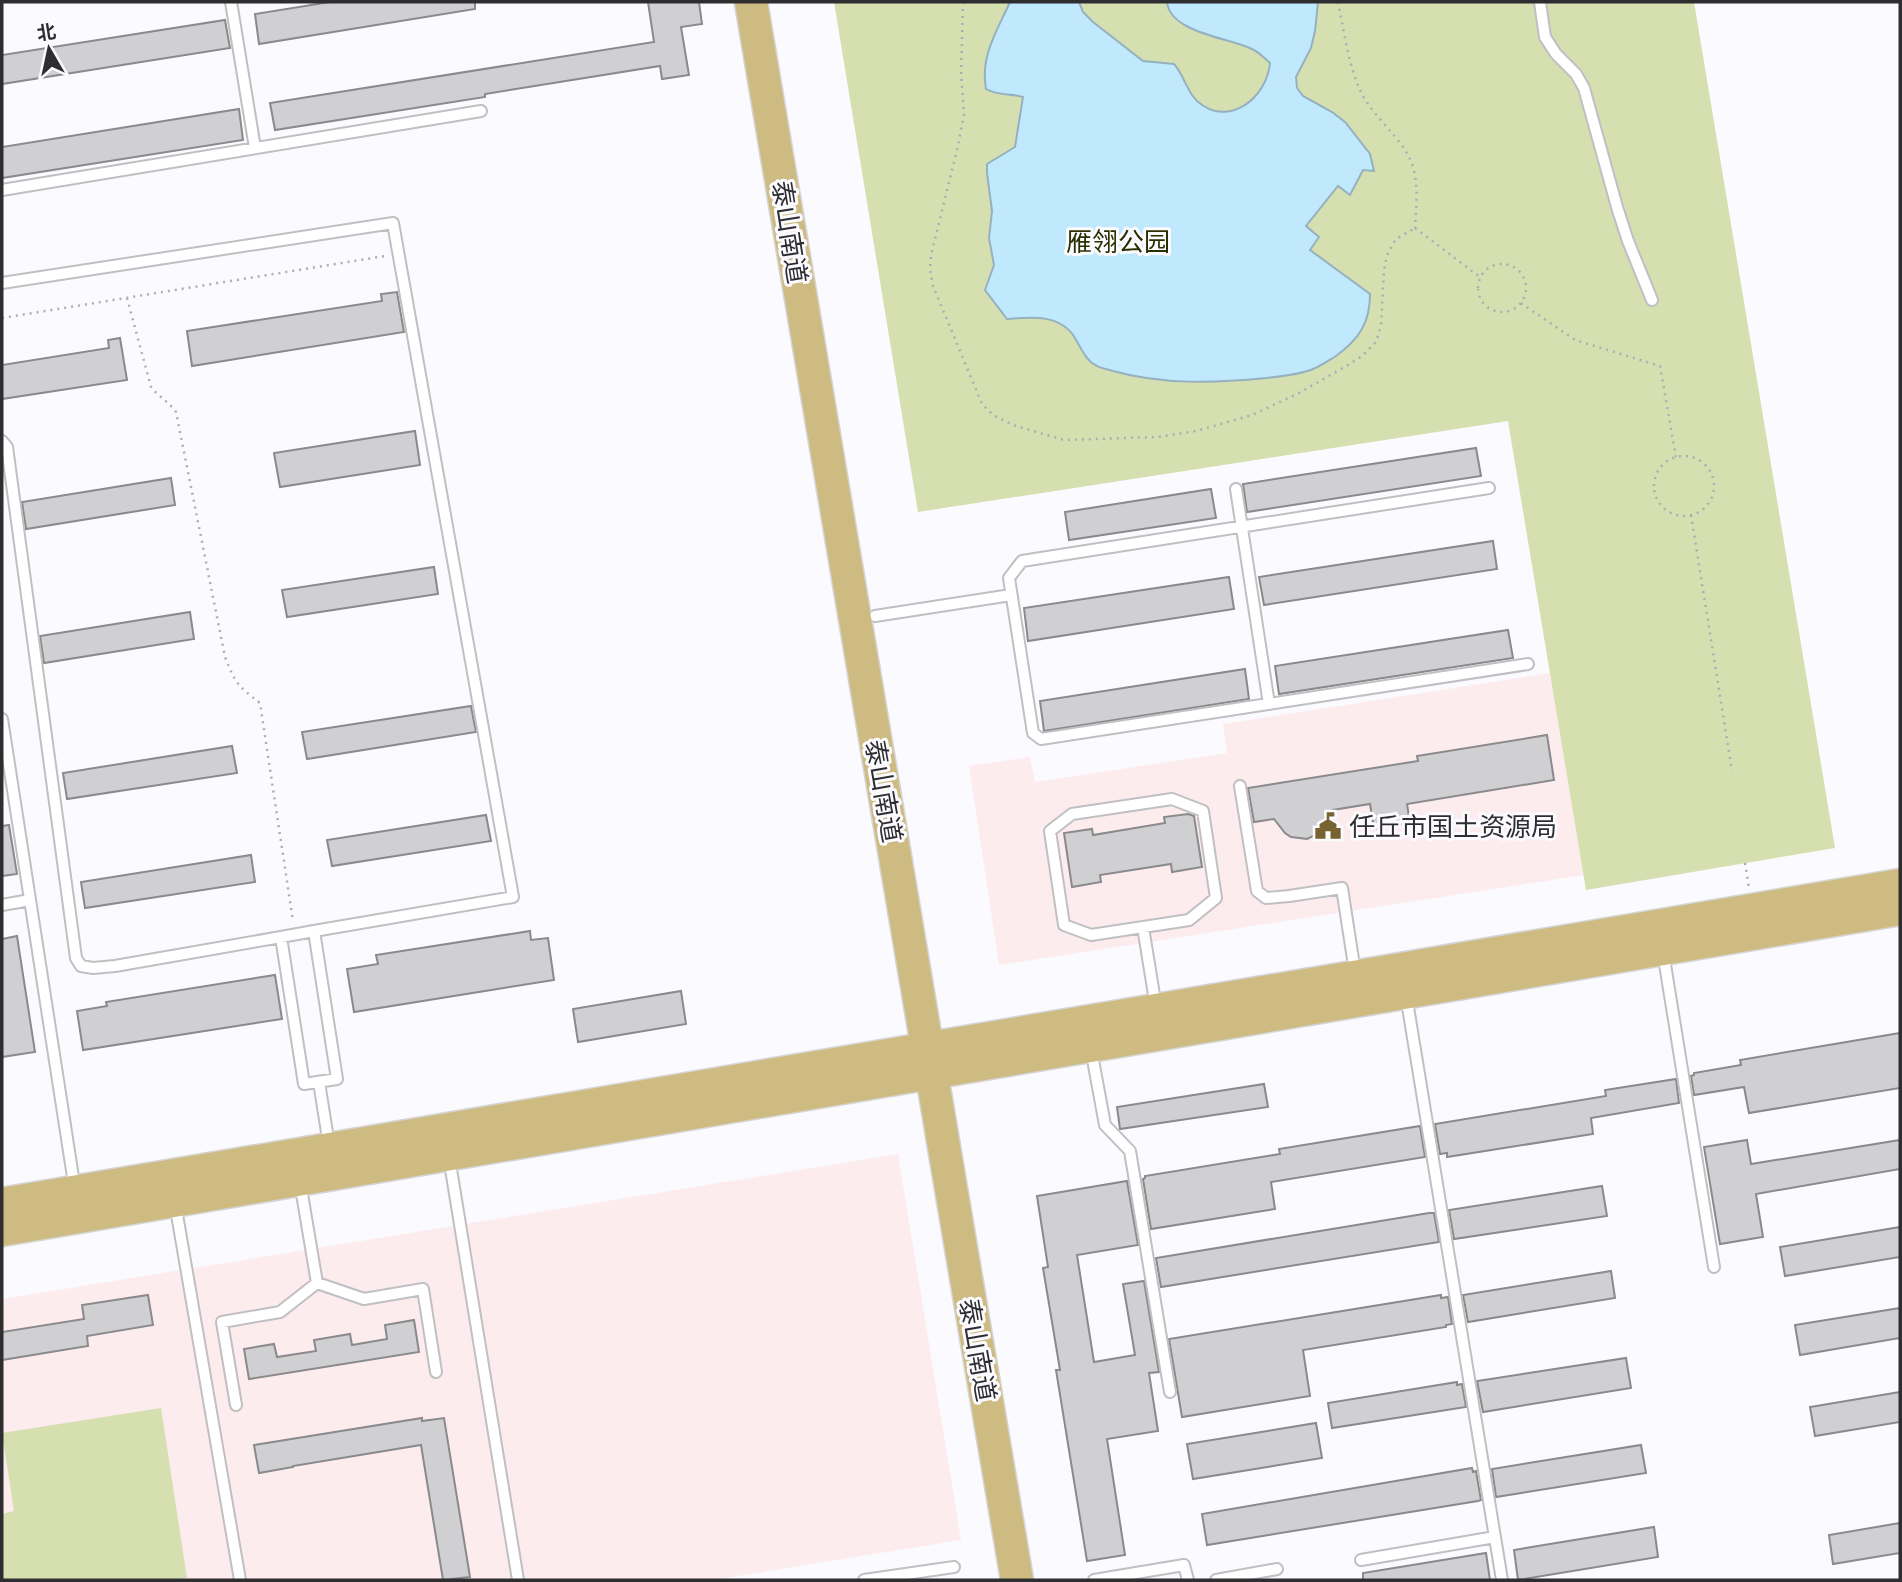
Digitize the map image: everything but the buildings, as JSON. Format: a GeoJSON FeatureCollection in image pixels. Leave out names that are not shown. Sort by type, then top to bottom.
{"type":"FeatureCollection","features":[{"type":"Feature","properties":{"kind":"main road","name":"泰山南道"},"geometry":{"type":"LineString","coordinates":[[751,2],[940,1059],[1038,1580]]}},
{"type":"Feature","properties":{"kind":"main road","name":"泰山南道"},"geometry":{"type":"LineString","coordinates":[[773,2],[875,616],[1017,1580]]}},
{"type":"Feature","properties":{"kind":"main road"},"geometry":{"type":"LineString","coordinates":[[2,1230],[448,1154],[940,1059],[1156,1010],[1900,885]]}},
{"type":"Feature","properties":{"kind":"main road"},"geometry":{"type":"LineString","coordinates":[[2,1204],[329,1149],[940,1059],[1091,1046],[1900,909]]}},
{"type":"Feature","properties":{"kind":"lane"},"geometry":{"type":"LineString","coordinates":[[230,2],[255,148]]}},
{"type":"Feature","properties":{"kind":"lane"},"geometry":{"type":"LineString","coordinates":[[1540,2],[1545,37],[1556,54],[1576,74],[1584,88],[1621,218],[1652,300]]}},
{"type":"Feature","properties":{"kind":"lane"},"geometry":{"type":"LineString","coordinates":[[2,190],[481,111]]}},
{"type":"Feature","properties":{"kind":"lane"},"geometry":{"type":"LineString","coordinates":[[2,284],[393,223],[513,897],[116,966],[81,967],[76,958],[7,447],[2,441]]}},
{"type":"Feature","properties":{"kind":"lane"},"geometry":{"type":"LineString","coordinates":[[1489,488],[1022,561],[1009,578],[1033,733],[1041,739],[1528,664]]}},
{"type":"Feature","properties":{"kind":"lane"},"geometry":{"type":"LineString","coordinates":[[1236,489],[1269,704]]}},
{"type":"Feature","properties":{"kind":"lane"},"geometry":{"type":"LineString","coordinates":[[875,616],[1011,595]]}},
{"type":"Feature","properties":{"kind":"lane"},"geometry":{"type":"LineString","coordinates":[[2,719],[75,1192]]}},
{"type":"Feature","properties":{"kind":"lane"},"geometry":{"type":"LineString","coordinates":[[1240,786],[1257,891],[1266,898],[1342,888],[1355,976]]}},
{"type":"Feature","properties":{"kind":"lane"},"geometry":{"type":"LineString","coordinates":[[1172,799],[1203,811],[1216,898],[1189,920],[1143,927],[1091,935],[1064,925],[1050,831],[1072,814],[1172,799]]}},
{"type":"Feature","properties":{"kind":"lane"},"geometry":{"type":"LineString","coordinates":[[2,905],[30,900]]}},
{"type":"Feature","properties":{"kind":"lane"},"geometry":{"type":"LineString","coordinates":[[1143,927],[1156,1010]]}},
{"type":"Feature","properties":{"kind":"lane"},"geometry":{"type":"LineString","coordinates":[[281,937],[304,1084],[337,1079],[314,931]]}},
{"type":"Feature","properties":{"kind":"lane"},"geometry":{"type":"LineString","coordinates":[[1663,949],[1714,1267]]}},
{"type":"Feature","properties":{"kind":"lane"},"geometry":{"type":"LineString","coordinates":[[1405,993],[1502,1580]]}},
{"type":"Feature","properties":{"kind":"lane"},"geometry":{"type":"LineString","coordinates":[[1091,1046],[1105,1125],[1130,1151],[1170,1392]]}},
{"type":"Feature","properties":{"kind":"lane"},"geometry":{"type":"LineString","coordinates":[[319,1082],[329,1149]]}},
{"type":"Feature","properties":{"kind":"lane"},"geometry":{"type":"LineString","coordinates":[[448,1154],[517,1580]]}},
{"type":"Feature","properties":{"kind":"lane"},"geometry":{"type":"LineString","coordinates":[[300,1180],[317,1283]]}},
{"type":"Feature","properties":{"kind":"lane"},"geometry":{"type":"LineString","coordinates":[[175,1200],[240,1580]]}},
{"type":"Feature","properties":{"kind":"lane"},"geometry":{"type":"LineString","coordinates":[[317,1283],[365,1299],[423,1289],[436,1372]]}},
{"type":"Feature","properties":{"kind":"lane"},"geometry":{"type":"LineString","coordinates":[[236,1405],[222,1322],[280,1312],[317,1283]]}},
{"type":"Feature","properties":{"kind":"lane"},"geometry":{"type":"LineString","coordinates":[[1361,1560],[1495,1537]]}},
{"type":"Feature","properties":{"kind":"lane"},"geometry":{"type":"LineString","coordinates":[[1094,1580],[1184,1565],[1188,1580]]}},
{"type":"Feature","properties":{"kind":"lane"},"geometry":{"type":"LineString","coordinates":[[864,1580],[954,1567]]}},
{"type":"Feature","properties":{"kind":"lane"},"geometry":{"type":"LineString","coordinates":[[1216,1580],[1277,1569]]}},
{"type":"Feature","properties":{"kind":"path"},"geometry":{"type":"LineString","coordinates":[[963,2],[961,73],[964,114],[930,269],[933,286],[982,404],[993,415],[1013,425],[1065,440],[1158,437],[1196,431],[1252,415],[1299,393],[1362,356],[1376,342],[1381,326],[1387,255],[1396,239],[1415,228]]}},
{"type":"Feature","properties":{"kind":"path"},"geometry":{"type":"LineString","coordinates":[[1338,2],[1353,71],[1361,91],[1371,109],[1408,154],[1412,164],[1416,178],[1415,228]]}},
{"type":"Feature","properties":{"kind":"path"},"geometry":{"type":"LineString","coordinates":[[1415,228],[1480,277]]}},
{"type":"Feature","properties":{"kind":"path"},"geometry":{"type":"LineString","coordinates":[[2,318],[399,254]]}},
{"type":"Feature","properties":{"kind":"path"},"geometry":{"type":"LineString","coordinates":[[1499,264],[1514,268],[1526,284],[1521,303],[1508,312],[1492,311],[1480,300],[1480,277],[1491,266],[1499,264]]}},
{"type":"Feature","properties":{"kind":"path"},"geometry":{"type":"LineString","coordinates":[[127,298],[151,387],[159,397],[171,404],[176,412],[225,657],[240,688],[260,703],[295,934]]}},
{"type":"Feature","properties":{"kind":"path"},"geometry":{"type":"LineString","coordinates":[[1521,303],[1575,340],[1660,366],[1676,457]]}},
{"type":"Feature","properties":{"kind":"path"},"geometry":{"type":"LineString","coordinates":[[1685,456],[1702,463],[1712,477],[1714,486],[1710,501],[1705,508],[1691,516],[1667,512],[1661,507],[1654,492],[1656,474],[1676,457],[1685,456]]}},
{"type":"Feature","properties":{"kind":"path"},"geometry":{"type":"LineString","coordinates":[[1691,516],[1732,771]]}},
{"type":"Feature","properties":{"kind":"shaded area"},"geometry":{"type":"Polygon","coordinates":[[[1550,673],[1584,875],[999,965],[969,766],[1030,757],[1035,782],[1227,753],[1223,724],[1550,673]]]}},
{"type":"Feature","properties":{"kind":"shaded area"},"geometry":{"type":"Polygon","coordinates":[[[898,1154],[961,1540],[713,1580],[2,1580],[2,1299],[898,1154]]]}},
{"type":"Feature","properties":{"kind":"green space","name":"雁翎公园"},"geometry":{"type":"Polygon","coordinates":[[[834,2],[1694,2],[1835,848],[1586,890],[1508,421],[918,512],[834,2]]]}},
{"type":"Feature","properties":{"kind":"green space"},"geometry":{"type":"Polygon","coordinates":[[[161,1408],[187,1578],[2,1580],[2,1514],[14,1511],[2,1433],[161,1408]]]}},
{"type":"Feature","properties":{"kind":"water"},"geometry":{"type":"Polygon","coordinates":[[[1010,2],[1079,2],[1083,12],[1093,22],[1143,61],[1174,64],[1197,101],[1209,109],[1221,112],[1233,111],[1254,98],[1262,88],[1270,63],[1252,49],[1189,28],[1178,21],[1167,2],[1318,2],[1311,48],[1296,77],[1297,88],[1303,96],[1345,122],[1370,154],[1374,171],[1363,170],[1350,195],[1338,186],[1306,226],[1319,237],[1310,250],[1370,294],[1368,314],[1357,337],[1336,356],[1308,371],[1266,378],[1189,382],[1132,376],[1099,367],[1087,358],[1069,330],[1062,325],[1045,319],[1007,319],[985,290],[994,265],[989,238],[992,211],[987,164],[1015,147],[1023,97],[986,89],[985,66],[991,44],[1010,2]]]}},
{"type":"Feature","properties":{"kind":"place","name":"任丘市国土资源局"},"geometry":{"type":"Point","coordinates":[1328,826]}}]}
